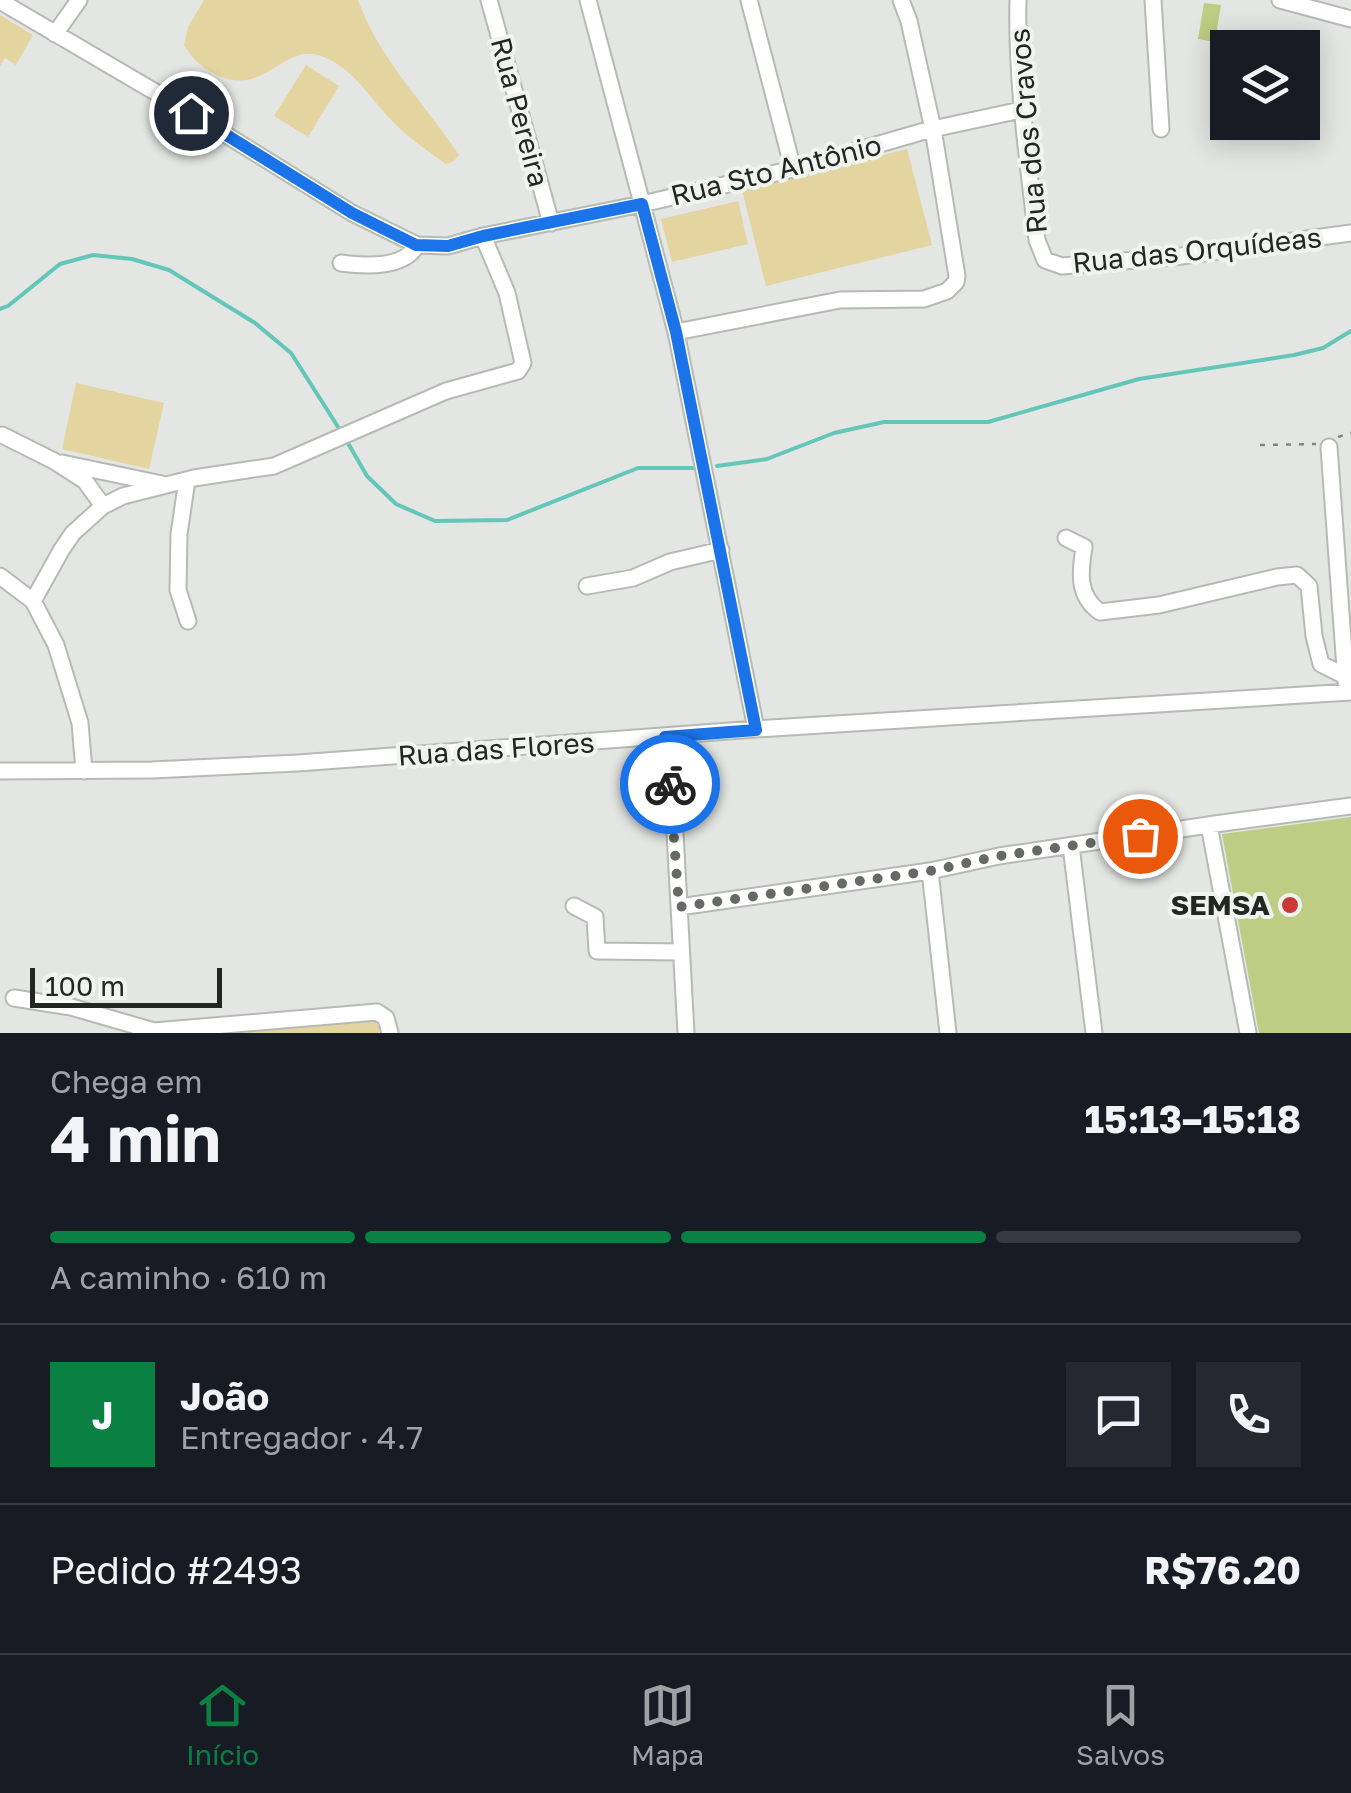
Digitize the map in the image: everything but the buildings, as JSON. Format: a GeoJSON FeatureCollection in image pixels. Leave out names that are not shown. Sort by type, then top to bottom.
{"type":"FeatureCollection","features":[{"type":"Feature","properties":{"kind":"street"},"geometry":{"type":"LineString","coordinates":[[55,34],[78,0]]}},
{"type":"Feature","properties":{"kind":"street","name":"Rua Pereira"},"geometry":{"type":"LineString","coordinates":[[490,0],[551,224]]}},
{"type":"Feature","properties":{"kind":"street"},"geometry":{"type":"LineString","coordinates":[[588,0],[676,332],[756,730]]}},
{"type":"Feature","properties":{"kind":"street"},"geometry":{"type":"LineString","coordinates":[[749,0],[794,169]]}},
{"type":"Feature","properties":{"kind":"street"},"geometry":{"type":"LineString","coordinates":[[676,332],[840,300],[924,299],[940,296],[956,282],[933,129],[910,21],[901,0]]}},
{"type":"Feature","properties":{"kind":"street","name":"Rua dos Cravos"},"geometry":{"type":"LineString","coordinates":[[1018,0],[1021,110],[1038,240],[1045,260]]}},
{"type":"Feature","properties":{"kind":"street"},"geometry":{"type":"LineString","coordinates":[[1152,0],[1160,130]]}},
{"type":"Feature","properties":{"kind":"street"},"geometry":{"type":"LineString","coordinates":[[1280,0],[1351,19]]}},
{"type":"Feature","properties":{"kind":"street"},"geometry":{"type":"LineString","coordinates":[[0,1],[352,213],[416,245],[412,253],[384,264],[340,263]]}},
{"type":"Feature","properties":{"kind":"street","name":"Rua Sto Antônio"},"geometry":{"type":"LineString","coordinates":[[416,245],[448,246],[642,204],[1021,110]]}},
{"type":"Feature","properties":{"kind":"street","name":"Rua das Orquídeas"},"geometry":{"type":"LineString","coordinates":[[1045,260],[1062,266],[1174,258],[1351,233]]}},
{"type":"Feature","properties":{"kind":"street"},"geometry":{"type":"LineString","coordinates":[[33,601],[73,533],[104,506],[123,496],[187,480],[274,466],[446,392],[513,374],[521,368],[507,293],[483,236]]}},
{"type":"Feature","properties":{"kind":"street"},"geometry":{"type":"LineString","coordinates":[[2,435],[85,481],[104,506]]}},
{"type":"Feature","properties":{"kind":"street"},"geometry":{"type":"LineString","coordinates":[[1326,444],[1348,687]]}},
{"type":"Feature","properties":{"kind":"street"},"geometry":{"type":"LineString","coordinates":[[54,461],[165,485]]}},
{"type":"Feature","properties":{"kind":"street"},"geometry":{"type":"LineString","coordinates":[[187,480],[179,534],[178,590],[188,621]]}},
{"type":"Feature","properties":{"kind":"street"},"geometry":{"type":"LineString","coordinates":[[1066,538],[1084,547],[1080,578],[1088,604],[1100,612],[1160,604],[1297,575],[1309,586],[1321,664],[1348,687]]}},
{"type":"Feature","properties":{"kind":"street"},"geometry":{"type":"LineString","coordinates":[[587,586],[633,578],[670,562],[721,550]]}},
{"type":"Feature","properties":{"kind":"street"},"geometry":{"type":"LineString","coordinates":[[0,576],[33,601],[56,645],[80,723],[84,771]]}},
{"type":"Feature","properties":{"kind":"street","name":"Rua das Flores"},"geometry":{"type":"LineString","coordinates":[[0,771],[282,764],[1348,687]]}},
{"type":"Feature","properties":{"kind":"street"},"geometry":{"type":"LineString","coordinates":[[665,737],[674,814],[686,1033]]}},
{"type":"Feature","properties":{"kind":"street"},"geometry":{"type":"LineString","coordinates":[[679,907],[1351,806]]}},
{"type":"Feature","properties":{"kind":"street"},"geometry":{"type":"LineString","coordinates":[[1210,825],[1248,1033]]}},
{"type":"Feature","properties":{"kind":"street"},"geometry":{"type":"LineString","coordinates":[[1071,846],[1094,1033]]}},
{"type":"Feature","properties":{"kind":"street"},"geometry":{"type":"LineString","coordinates":[[930,871],[948,1033]]}},
{"type":"Feature","properties":{"kind":"street"},"geometry":{"type":"LineString","coordinates":[[574,906],[595,917],[597,951],[682,952]]}},
{"type":"Feature","properties":{"kind":"street"},"geometry":{"type":"LineString","coordinates":[[14,998],[71,1007],[154,1031],[377,1012],[386,1018],[390,1033]]}},
{"type":"Feature","properties":{"kind":"path"},"geometry":{"type":"LineString","coordinates":[[1260,445],[1326,444],[1351,432]]}},
{"type":"Feature","properties":{"kind":"shaded area"},"geometry":{"type":"Polygon","coordinates":[[[204,0],[358,0],[390,62],[459,155],[446,164],[397,126],[342,67],[318,55],[294,57],[248,80],[233,80],[207,69],[184,45],[188,27],[204,0]]]}},
{"type":"Feature","properties":{"kind":"shaded area"},"geometry":{"type":"Polygon","coordinates":[[[0,15],[33,35],[16,65],[5,58],[0,66],[0,15]]]}},
{"type":"Feature","properties":{"kind":"shaded area"},"geometry":{"type":"Polygon","coordinates":[[[306,65],[339,86],[308,137],[274,116],[306,65]]]}},
{"type":"Feature","properties":{"kind":"shaded area"},"geometry":{"type":"Polygon","coordinates":[[[907,149],[932,245],[766,286],[742,190],[907,149]]]}},
{"type":"Feature","properties":{"kind":"shaded area"},"geometry":{"type":"Polygon","coordinates":[[[738,201],[748,244],[672,262],[661,219],[738,201]]]}},
{"type":"Feature","properties":{"kind":"shaded area"},"geometry":{"type":"Polygon","coordinates":[[[76,383],[164,403],[149,469],[62,449],[76,383]]]}},
{"type":"Feature","properties":{"kind":"shaded area"},"geometry":{"type":"Polygon","coordinates":[[[378,1019],[379,1033],[240,1033],[378,1019]]]}},
{"type":"Feature","properties":{"kind":"waterway"},"geometry":{"type":"LineString","coordinates":[[0,309],[60,264],[93,255],[132,259],[169,270],[255,323],[291,353],[340,430]]}},
{"type":"Feature","properties":{"kind":"waterway"},"geometry":{"type":"LineString","coordinates":[[717,466],[767,459],[834,433],[884,422],[988,422],[1139,379],[1323,348],[1351,331]]}},
{"type":"Feature","properties":{"kind":"waterway"},"geometry":{"type":"LineString","coordinates":[[345,438],[367,476],[396,504],[435,521],[507,520],[638,468],[694,468]]}},
{"type":"Feature","properties":{"kind":"way so far"},"geometry":{"type":"LineString","coordinates":[[670,784],[679,907],[1140,836]]}},
{"type":"Feature","properties":{"kind":"place","name":"SEMSA"},"geometry":{"type":"Point","coordinates":[1290,905]}},
{"type":"Feature","properties":{"kind":"route"},"geometry":{"type":"LineString","coordinates":[[191,113],[352,213],[416,245],[448,246],[642,204],[676,332],[756,730],[665,737],[670,784]]}}]}
